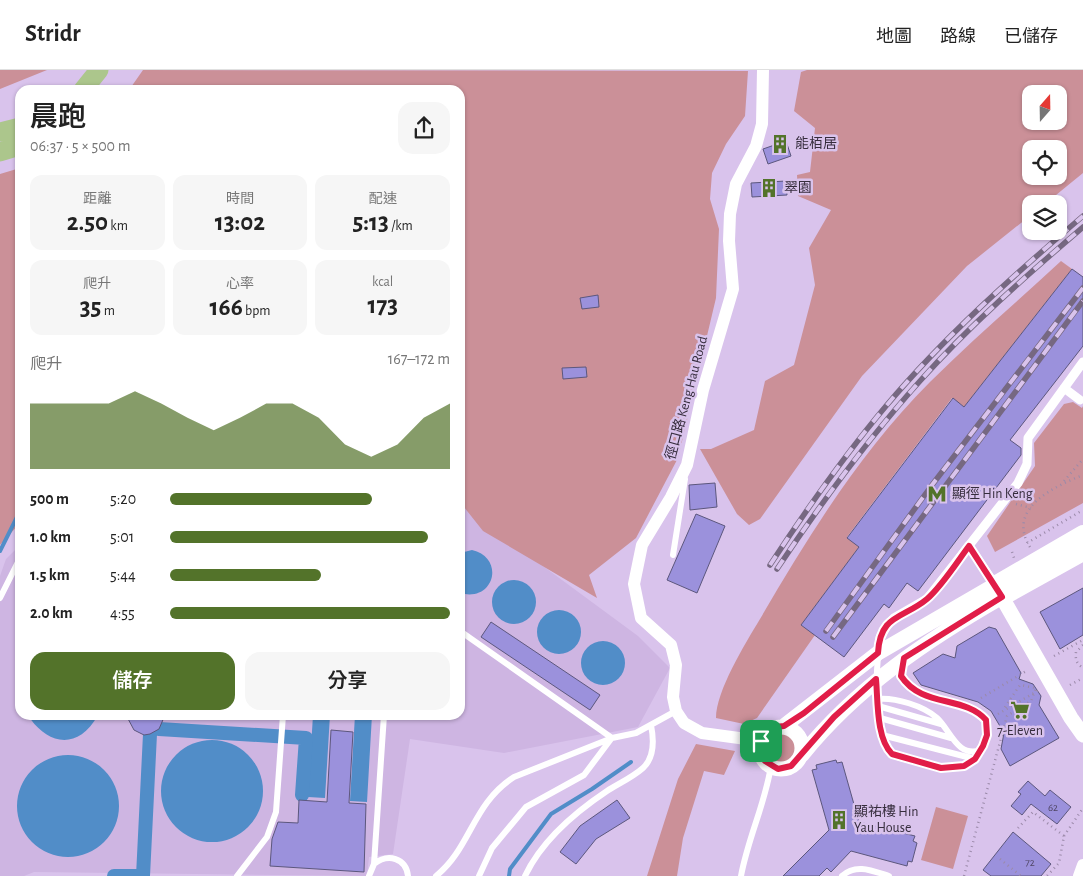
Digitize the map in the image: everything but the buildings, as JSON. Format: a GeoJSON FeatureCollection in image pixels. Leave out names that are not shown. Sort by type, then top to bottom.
{"type":"FeatureCollection","features":[{"type":"Feature","properties":{"kind":"main road"},"geometry":{"type":"LineString","coordinates":[[87,85],[99,70]]}},
{"type":"Feature","properties":{"kind":"main road"},"geometry":{"type":"LineString","coordinates":[[0,132],[15,128]]}},
{"type":"Feature","properties":{"kind":"main road"},"geometry":{"type":"LineString","coordinates":[[0,152],[15,148]]}},
{"type":"Feature","properties":{"kind":"main road"},"geometry":{"type":"LineString","coordinates":[[999,591],[1083,534]]}},
{"type":"Feature","properties":{"kind":"main road"},"geometry":{"type":"LineString","coordinates":[[999,591],[1083,552]]}},
{"type":"Feature","properties":{"kind":"street","name":"徑口路 Keng Hau Road"},"geometry":{"type":"LineString","coordinates":[[676,711],[673,698],[673,678],[676,665],[672,645],[641,618],[634,584],[642,545],[671,497],[688,461],[703,390],[733,289],[729,240],[730,214],[736,184],[756,146],[762,124],[763,70]]}},
{"type":"Feature","properties":{"kind":"street"},"geometry":{"type":"LineString","coordinates":[[878,653],[880,638],[888,624],[894,618],[927,598],[1005,499],[1027,464],[1028,438],[1083,362]]}},
{"type":"Feature","properties":{"kind":"street"},"geometry":{"type":"LineString","coordinates":[[1064,388],[1080,400]]}},
{"type":"Feature","properties":{"kind":"street"},"geometry":{"type":"LineString","coordinates":[[969,546],[999,591],[1071,718],[1083,735]]}},
{"type":"Feature","properties":{"kind":"street"},"geometry":{"type":"LineString","coordinates":[[999,591],[876,679],[834,717],[791,766],[778,769],[771,766],[761,756],[761,741],[768,730],[784,726],[878,653],[999,591]]}},
{"type":"Feature","properties":{"kind":"street"},"geometry":{"type":"LineString","coordinates":[[676,711],[684,723],[702,733],[761,741]]}},
{"type":"Feature","properties":{"kind":"street"},"geometry":{"type":"LineString","coordinates":[[784,726],[797,733],[802,741],[802,755]]}},
{"type":"Feature","properties":{"kind":"street"},"geometry":{"type":"LineString","coordinates":[[1079,876],[1083,865]]}},
{"type":"Feature","properties":{"kind":"lane"},"geometry":{"type":"LineString","coordinates":[[673,555],[688,461]]}},
{"type":"Feature","properties":{"kind":"lane"},"geometry":{"type":"LineString","coordinates":[[0,598],[15,568]]}},
{"type":"Feature","properties":{"kind":"lane"},"geometry":{"type":"LineString","coordinates":[[465,635],[612,738]]}},
{"type":"Feature","properties":{"kind":"lane"},"geometry":{"type":"LineString","coordinates":[[878,653],[876,679],[878,703],[882,736],[887,750],[897,757],[941,768],[964,766],[975,759],[981,750],[987,735],[986,720],[974,710],[913,690],[901,676],[904,658]]}},
{"type":"Feature","properties":{"kind":"lane"},"geometry":{"type":"LineString","coordinates":[[878,703],[887,699],[922,709],[943,725],[955,744],[968,751],[981,750]]}},
{"type":"Feature","properties":{"kind":"lane"},"geometry":{"type":"LineString","coordinates":[[878,703],[943,725]]}},
{"type":"Feature","properties":{"kind":"lane"},"geometry":{"type":"LineString","coordinates":[[436,876],[449,866],[487,800],[499,786],[514,777],[612,738],[636,733],[676,711]]}},
{"type":"Feature","properties":{"kind":"lane"},"geometry":{"type":"LineString","coordinates":[[880,718],[951,738]]}},
{"type":"Feature","properties":{"kind":"lane"},"geometry":{"type":"LineString","coordinates":[[237,876],[267,837],[276,812],[283,720]]}},
{"type":"Feature","properties":{"kind":"lane"},"geometry":{"type":"LineString","coordinates":[[369,876],[374,864],[384,720]]}},
{"type":"Feature","properties":{"kind":"lane"},"geometry":{"type":"LineString","coordinates":[[525,876],[533,861],[564,823],[582,808],[643,768],[654,747],[655,740],[651,725]]}},
{"type":"Feature","properties":{"kind":"lane"},"geometry":{"type":"LineString","coordinates":[[882,736],[975,759]]}},
{"type":"Feature","properties":{"kind":"lane"},"geometry":{"type":"LineString","coordinates":[[479,876],[492,848],[526,807],[584,775],[612,738]]}},
{"type":"Feature","properties":{"kind":"lane"},"geometry":{"type":"LineString","coordinates":[[741,876],[746,851],[767,787],[771,766]]}},
{"type":"Feature","properties":{"kind":"lane"},"geometry":{"type":"LineString","coordinates":[[374,864],[384,858],[395,859],[406,867],[408,876]]}},
{"type":"Feature","properties":{"kind":"lane"},"geometry":{"type":"LineString","coordinates":[[842,876],[848,871],[858,868],[889,876]]}},
{"type":"Feature","properties":{"kind":"path"},"geometry":{"type":"LineString","coordinates":[[1063,482],[1083,459]]}},
{"type":"Feature","properties":{"kind":"path"},"geometry":{"type":"LineString","coordinates":[[1032,551],[1022,529],[1031,508],[1047,492],[1063,482],[1083,475]]}},
{"type":"Feature","properties":{"kind":"path"},"geometry":{"type":"LineString","coordinates":[[1005,499],[1031,508]]}},
{"type":"Feature","properties":{"kind":"path"},"geometry":{"type":"LineString","coordinates":[[1027,543],[1083,510]]}},
{"type":"Feature","properties":{"kind":"path"},"geometry":{"type":"LineString","coordinates":[[1054,656],[1083,640]]}},
{"type":"Feature","properties":{"kind":"path"},"geometry":{"type":"LineString","coordinates":[[1083,645],[1076,652],[1075,658],[1083,668]]}},
{"type":"Feature","properties":{"kind":"path"},"geometry":{"type":"LineString","coordinates":[[981,698],[1028,670]]}},
{"type":"Feature","properties":{"kind":"path"},"geometry":{"type":"LineString","coordinates":[[1070,685],[1083,678]]}},
{"type":"Feature","properties":{"kind":"path"},"geometry":{"type":"LineString","coordinates":[[964,876],[1007,716],[1031,701],[1036,688],[1020,684],[1003,710]]}},
{"type":"Feature","properties":{"kind":"path"},"geometry":{"type":"LineString","coordinates":[[998,714],[1039,690]]}},
{"type":"Feature","properties":{"kind":"path"},"geometry":{"type":"LineString","coordinates":[[1047,876],[1059,863],[1064,836],[1083,808]]}},
{"type":"Feature","properties":{"kind":"path"},"geometry":{"type":"LineString","coordinates":[[1018,828],[1033,812],[1064,836]]}},
{"type":"Feature","properties":{"kind":"path"},"geometry":{"type":"LineString","coordinates":[[1000,859],[1021,876]]}},
{"type":"Feature","properties":{"kind":"shaded area"},"geometry":{"type":"Polygon","coordinates":[[[0,70],[47,70],[0,89],[0,70]]]}},
{"type":"Feature","properties":{"kind":"shaded area"},"geometry":{"type":"Polygon","coordinates":[[[143,70],[748,71],[745,116],[726,144],[712,173],[710,199],[719,229],[716,298],[678,458],[636,538],[589,575],[597,598],[483,531],[465,508],[465,85],[132,85],[143,70]]]}},
{"type":"Feature","properties":{"kind":"shaded area"},"geometry":{"type":"Polygon","coordinates":[[[807,70],[1083,70],[1083,173],[1056,195],[1022,195],[1022,222],[967,266],[862,376],[760,519],[749,525],[737,514],[700,449],[711,449],[754,430],[765,381],[794,365],[815,285],[809,248],[831,210],[798,196],[797,175],[810,172],[815,128],[794,111],[801,72],[807,70]]]}},
{"type":"Feature","properties":{"kind":"shaded area"},"geometry":{"type":"Polygon","coordinates":[[[15,170],[15,528],[0,545],[0,174],[15,170]]]}},
{"type":"Feature","properties":{"kind":"shaded area"},"geometry":{"type":"Polygon","coordinates":[[[1061,261],[1072,269],[964,407],[952,398],[847,537],[859,547],[801,625],[815,635],[757,718],[744,724],[716,718],[717,707],[726,681],[747,641],[817,525],[859,465],[881,436],[930,382],[1061,261]]]}},
{"type":"Feature","properties":{"kind":"shaded area"},"geometry":{"type":"Polygon","coordinates":[[[1073,402],[1082,408],[1083,406],[1083,503],[995,552],[987,536],[1035,466],[1034,443],[1064,404],[1073,402]]]}},
{"type":"Feature","properties":{"kind":"shaded area"},"geometry":{"type":"Polygon","coordinates":[[[465,509],[638,636],[670,668],[638,727],[504,753],[410,739],[393,854],[369,857],[367,876],[34,872],[24,876],[0,876],[0,576],[6,559],[15,550],[15,720],[465,720],[465,509]]]}},
{"type":"Feature","properties":{"kind":"shaded area"},"geometry":{"type":"Polygon","coordinates":[[[781,728],[794,734],[800,747],[794,760],[781,766],[768,760],[762,747],[768,734],[781,728]]]}},
{"type":"Feature","properties":{"kind":"shaded area"},"geometry":{"type":"Polygon","coordinates":[[[696,744],[735,751],[724,775],[704,771],[683,838],[677,876],[647,876],[678,779],[696,744]]]}},
{"type":"Feature","properties":{"kind":"shaded area"},"geometry":{"type":"Polygon","coordinates":[[[936,807],[968,816],[953,869],[921,860],[936,807]]]}},
{"type":"Feature","properties":{"kind":"water"},"geometry":{"type":"Polygon","coordinates":[[[472,550],[483,555],[489,562],[492,578],[488,586],[481,592],[465,593],[465,552],[472,550]]]}},
{"type":"Feature","properties":{"kind":"water"},"geometry":{"type":"Polygon","coordinates":[[[518,580],[530,586],[535,593],[535,611],[530,618],[523,623],[510,624],[502,621],[495,614],[492,598],[495,590],[502,583],[518,580]]]}},
{"type":"Feature","properties":{"kind":"water"},"geometry":{"type":"Polygon","coordinates":[[[563,610],[575,616],[580,623],[580,641],[575,648],[568,653],[555,654],[547,651],[540,644],[537,628],[540,620],[547,613],[563,610]]]}},
{"type":"Feature","properties":{"kind":"water"},"geometry":{"type":"Polygon","coordinates":[[[607,641],[619,647],[624,654],[624,672],[619,679],[612,684],[599,685],[591,682],[584,675],[581,659],[584,651],[591,644],[607,641]]]}},
{"type":"Feature","properties":{"kind":"water"},"geometry":{"type":"Polygon","coordinates":[[[32,720],[94,720],[83,733],[68,740],[52,737],[38,728],[32,720]]]}},
{"type":"Feature","properties":{"kind":"water"},"geometry":{"type":"Polygon","coordinates":[[[313,720],[330,720],[325,798],[308,797],[313,720]]]}},
{"type":"Feature","properties":{"kind":"water"},"geometry":{"type":"Polygon","coordinates":[[[355,720],[372,720],[367,802],[350,801],[355,720]]]}},
{"type":"Feature","properties":{"kind":"water"},"geometry":{"type":"Polygon","coordinates":[[[212,740],[231,744],[248,755],[259,772],[263,791],[259,810],[248,827],[231,838],[212,842],[193,838],[176,827],[165,810],[161,791],[165,772],[176,755],[193,744],[212,740]]]}},
{"type":"Feature","properties":{"kind":"water"},"geometry":{"type":"Polygon","coordinates":[[[68,755],[87,759],[104,770],[115,787],[119,806],[115,825],[104,842],[87,853],[68,857],[49,853],[32,842],[21,825],[17,806],[21,787],[32,770],[49,759],[68,755]]]}},
{"type":"Feature","properties":{"kind":"waterway"},"geometry":{"type":"LineString","coordinates":[[0,551],[15,521]]}},
{"type":"Feature","properties":{"kind":"waterway"},"geometry":{"type":"LineString","coordinates":[[159,729],[306,738],[302,795]]}},
{"type":"Feature","properties":{"kind":"waterway"},"geometry":{"type":"LineString","coordinates":[[143,876],[150,734]]}},
{"type":"Feature","properties":{"kind":"waterway"},"geometry":{"type":"LineString","coordinates":[[509,876],[510,869],[551,814],[631,762]]}},
{"type":"Feature","properties":{"kind":"waterway"},"geometry":{"type":"LineString","coordinates":[[114,876],[137,876]]}},
{"type":"Feature","properties":{"kind":"railway"},"geometry":{"type":"LineString","coordinates":[[770,565],[840,464],[870,425],[909,380],[981,307],[1083,216]]}},
{"type":"Feature","properties":{"kind":"railway"},"geometry":{"type":"LineString","coordinates":[[777,569],[845,472],[920,381],[939,360],[1020,282],[1083,227]]}},
{"type":"Feature","properties":{"kind":"railway"},"geometry":{"type":"LineString","coordinates":[[826,631],[932,485],[1083,288]]}},
{"type":"Feature","properties":{"kind":"railway"},"geometry":{"type":"LineString","coordinates":[[833,637],[1083,301]]}},
{"type":"Feature","properties":{"kind":"place","name":"能栢居"},"geometry":{"type":"Point","coordinates":[780,144]}},
{"type":"Feature","properties":{"kind":"place","name":"翠園"},"geometry":{"type":"Point","coordinates":[769,188]}},
{"type":"Feature","properties":{"kind":"place","name":"顯徑 Hin Keng"},"geometry":{"type":"Point","coordinates":[937,494]}},
{"type":"Feature","properties":{"kind":"place","name":"7-Eleven"},"geometry":{"type":"Point","coordinates":[1020,710]}},
{"type":"Feature","properties":{"kind":"place","name":"顯祐樓 Hin Yau House"},"geometry":{"type":"Point","coordinates":[839,820]}},
{"type":"Feature","properties":{"kind":"route"},"geometry":{"type":"LineString","coordinates":[[969,546],[1002,597],[904,658],[901,676],[913,690],[921,694],[974,710],[981,714],[986,720],[988,727],[987,735],[975,759],[964,766],[941,768],[897,757],[887,750],[882,736],[876,679],[834,717],[797,762],[791,766],[778,769],[765,761],[761,756],[761,741],[768,730],[784,726],[804,713],[841,681],[878,653],[880,638],[888,624],[894,618],[927,598],[969,546]]}}]}
